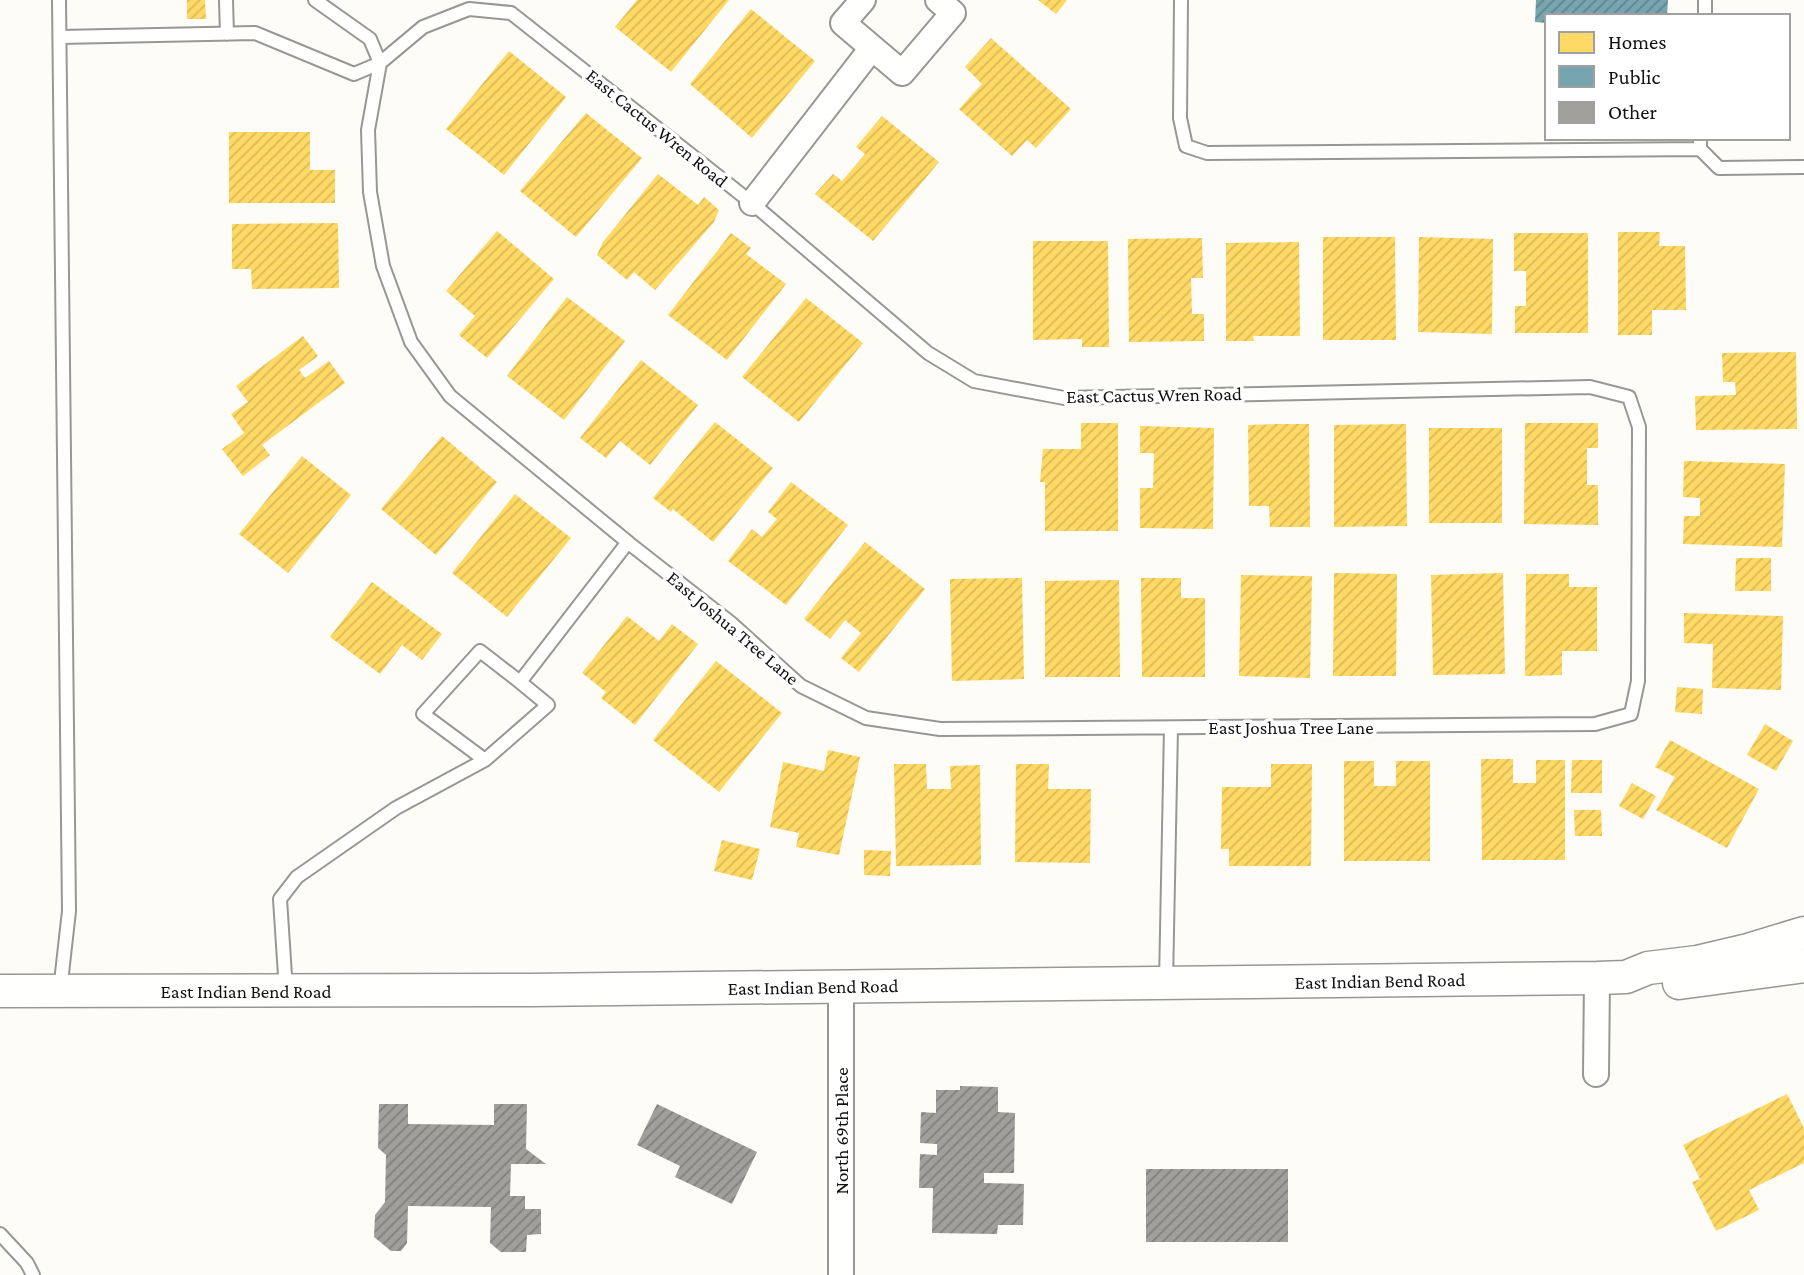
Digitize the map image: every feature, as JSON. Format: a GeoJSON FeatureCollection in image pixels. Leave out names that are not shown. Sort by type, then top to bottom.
{"type":"FeatureCollection","features":[{"type":"Feature","properties":{"kind":"street"},"geometry":{"type":"LineString","coordinates":[[863,0],[843,23],[902,72],[953,13],[938,0]]}},
{"type":"Feature","properties":{"kind":"street"},"geometry":{"type":"LineString","coordinates":[[752,203],[872,47]]}},
{"type":"Feature","properties":{"kind":"street","name":"East Indian Bend Road"},"geometry":{"type":"LineString","coordinates":[[1612,978],[1648,968],[1698,962],[1804,933]]}},
{"type":"Feature","properties":{"kind":"street","name":"East Indian Bend Road"},"geometry":{"type":"LineString","coordinates":[[0,991],[841,987],[1612,978],[1648,984],[1695,982],[1804,966]]}},
{"type":"Feature","properties":{"kind":"street"},"geometry":{"type":"LineString","coordinates":[[1596,1074],[1612,978]]}},
{"type":"Feature","properties":{"kind":"street","name":"North 69th Place"},"geometry":{"type":"LineString","coordinates":[[841,987],[841,1275]]}},
{"type":"Feature","properties":{"kind":"lane"},"geometry":{"type":"LineString","coordinates":[[59,0],[69,912],[60,991]]}},
{"type":"Feature","properties":{"kind":"lane"},"geometry":{"type":"LineString","coordinates":[[226,0],[227,34]]}},
{"type":"Feature","properties":{"kind":"lane"},"geometry":{"type":"LineString","coordinates":[[315,0],[370,39],[380,63]]}},
{"type":"Feature","properties":{"kind":"lane"},"geometry":{"type":"LineString","coordinates":[[1181,0],[1180,118],[1186,146],[1207,153],[1700,144],[1719,168],[1804,167]]}},
{"type":"Feature","properties":{"kind":"lane","name":"East Cactus Wren Road"},"geometry":{"type":"LineString","coordinates":[[60,37],[255,33],[354,74],[380,63],[423,27],[469,9],[511,13],[752,203],[928,353],[974,381],[1064,398],[1590,387],[1629,397],[1639,427],[1638,681],[1631,714]]}},
{"type":"Feature","properties":{"kind":"lane","name":"East Joshua Tree Lane"},"geometry":{"type":"LineString","coordinates":[[380,63],[368,130],[370,192],[383,266],[411,342],[450,396],[731,623],[801,686],[866,718],[940,729],[1595,724],[1631,714]]}},
{"type":"Feature","properties":{"kind":"lane"},"geometry":{"type":"LineString","coordinates":[[520,682],[628,542]]}},
{"type":"Feature","properties":{"kind":"lane"},"geometry":{"type":"LineString","coordinates":[[286,990],[280,899],[297,877],[396,808],[485,760],[548,705],[480,651],[422,714],[485,760]]}},
{"type":"Feature","properties":{"kind":"lane"},"geometry":{"type":"LineString","coordinates":[[1166,984],[1171,728]]}},
{"type":"Feature","properties":{"kind":"lane"},"geometry":{"type":"LineString","coordinates":[[0,1234],[27,1263],[33,1275]]}},
{"type":"Feature","properties":{"kind":"building: Homes"},"geometry":{"type":"Polygon","coordinates":[[[187,0],[205,0],[206,19],[187,19],[187,0]]]}},
{"type":"Feature","properties":{"kind":"building: Homes"},"geometry":{"type":"Polygon","coordinates":[[[637,0],[729,0],[671,72],[615,27],[637,0]]]}},
{"type":"Feature","properties":{"kind":"building: Homes"},"geometry":{"type":"Polygon","coordinates":[[[1038,0],[1067,0],[1056,14],[1038,0]]]}},
{"type":"Feature","properties":{"kind":"building: Homes"},"geometry":{"type":"Polygon","coordinates":[[[751,9],[815,61],[752,138],[690,84],[751,9]]]}},
{"type":"Feature","properties":{"kind":"building: Homes"},"geometry":{"type":"Polygon","coordinates":[[[991,38],[1071,109],[1036,148],[1027,140],[1012,156],[959,109],[982,84],[965,67],[991,38]]]}},
{"type":"Feature","properties":{"kind":"building: Homes"},"geometry":{"type":"Polygon","coordinates":[[[509,51],[566,97],[504,175],[446,129],[509,51]]]}},
{"type":"Feature","properties":{"kind":"building: Homes"},"geometry":{"type":"Polygon","coordinates":[[[586,113],[642,158],[576,237],[520,191],[586,113]]]}},
{"type":"Feature","properties":{"kind":"building: Homes"},"geometry":{"type":"Polygon","coordinates":[[[882,116],[939,162],[873,241],[815,194],[833,174],[842,181],[865,154],[856,147],[882,116]]]}},
{"type":"Feature","properties":{"kind":"building: Homes"},"geometry":{"type":"Polygon","coordinates":[[[229,132],[310,132],[310,170],[335,170],[335,203],[229,203],[229,132]]]}},
{"type":"Feature","properties":{"kind":"building: Homes"},"geometry":{"type":"Polygon","coordinates":[[[658,174],[698,205],[704,197],[719,210],[714,222],[655,290],[634,272],[627,280],[597,255],[603,242],[658,174]]]}},
{"type":"Feature","properties":{"kind":"building: Homes"},"geometry":{"type":"Polygon","coordinates":[[[338,223],[339,288],[252,289],[251,269],[232,269],[232,224],[338,223]]]}},
{"type":"Feature","properties":{"kind":"building: Homes"},"geometry":{"type":"Polygon","coordinates":[[[497,231],[554,279],[487,358],[459,335],[475,316],[446,291],[497,231]]]}},
{"type":"Feature","properties":{"kind":"building: Homes"},"geometry":{"type":"Polygon","coordinates":[[[1618,232],[1660,232],[1659,246],[1685,246],[1686,310],[1652,310],[1652,335],[1618,335],[1618,232]]]}},
{"type":"Feature","properties":{"kind":"building: Homes"},"geometry":{"type":"Polygon","coordinates":[[[731,233],[751,248],[746,254],[786,284],[727,360],[668,315],[731,233]]]}},
{"type":"Feature","properties":{"kind":"building: Homes"},"geometry":{"type":"Polygon","coordinates":[[[1514,233],[1588,233],[1588,333],[1515,333],[1515,306],[1526,306],[1526,271],[1514,271],[1514,233]]]}},
{"type":"Feature","properties":{"kind":"building: Homes"},"geometry":{"type":"Polygon","coordinates":[[[1323,237],[1395,237],[1396,340],[1323,340],[1323,237]]]}},
{"type":"Feature","properties":{"kind":"building: Homes"},"geometry":{"type":"Polygon","coordinates":[[[1419,237],[1493,239],[1492,334],[1418,332],[1419,237]]]}},
{"type":"Feature","properties":{"kind":"building: Homes"},"geometry":{"type":"Polygon","coordinates":[[[1202,238],[1203,278],[1191,278],[1192,314],[1204,314],[1204,341],[1129,342],[1128,239],[1202,238]]]}},
{"type":"Feature","properties":{"kind":"building: Homes"},"geometry":{"type":"Polygon","coordinates":[[[1033,241],[1108,241],[1109,347],[1082,347],[1082,339],[1033,340],[1033,241]]]}},
{"type":"Feature","properties":{"kind":"building: Homes"},"geometry":{"type":"Polygon","coordinates":[[[1299,242],[1300,336],[1253,336],[1254,341],[1226,341],[1226,243],[1299,242]]]}},
{"type":"Feature","properties":{"kind":"building: Homes"},"geometry":{"type":"Polygon","coordinates":[[[567,297],[625,341],[564,420],[507,376],[567,297]]]}},
{"type":"Feature","properties":{"kind":"building: Homes"},"geometry":{"type":"Polygon","coordinates":[[[806,298],[863,343],[799,422],[742,377],[806,298]]]}},
{"type":"Feature","properties":{"kind":"building: Homes"},"geometry":{"type":"Polygon","coordinates":[[[303,336],[318,356],[299,370],[305,378],[329,361],[345,383],[262,445],[270,455],[243,476],[222,449],[244,433],[231,414],[248,402],[236,386],[303,336]]]}},
{"type":"Feature","properties":{"kind":"building: Homes"},"geometry":{"type":"Polygon","coordinates":[[[1796,352],[1797,429],[1696,430],[1695,396],[1736,395],[1735,382],[1723,382],[1722,353],[1796,352]]]}},
{"type":"Feature","properties":{"kind":"building: Homes"},"geometry":{"type":"Polygon","coordinates":[[[641,360],[698,405],[650,465],[620,441],[606,458],[580,438],[641,360]]]}},
{"type":"Feature","properties":{"kind":"building: Homes"},"geometry":{"type":"Polygon","coordinates":[[[715,422],[773,468],[713,542],[673,509],[671,512],[653,498],[715,422]]]}},
{"type":"Feature","properties":{"kind":"building: Homes"},"geometry":{"type":"Polygon","coordinates":[[[1081,423],[1118,423],[1118,531],[1045,531],[1045,482],[1040,482],[1043,449],[1081,449],[1081,423]]]}},
{"type":"Feature","properties":{"kind":"building: Homes"},"geometry":{"type":"Polygon","coordinates":[[[1525,423],[1598,423],[1598,448],[1587,448],[1587,485],[1598,485],[1598,525],[1524,524],[1525,423]]]}},
{"type":"Feature","properties":{"kind":"building: Homes"},"geometry":{"type":"Polygon","coordinates":[[[1309,424],[1310,527],[1270,527],[1269,506],[1249,506],[1248,425],[1309,424]]]}},
{"type":"Feature","properties":{"kind":"building: Homes"},"geometry":{"type":"Polygon","coordinates":[[[1406,424],[1407,526],[1334,527],[1334,425],[1406,424]]]}},
{"type":"Feature","properties":{"kind":"building: Homes"},"geometry":{"type":"Polygon","coordinates":[[[1140,426],[1214,428],[1213,529],[1140,528],[1140,488],[1153,488],[1154,453],[1140,453],[1140,426]]]}},
{"type":"Feature","properties":{"kind":"building: Homes"},"geometry":{"type":"Polygon","coordinates":[[[1429,428],[1502,428],[1502,523],[1429,523],[1429,428]]]}},
{"type":"Feature","properties":{"kind":"building: Homes"},"geometry":{"type":"Polygon","coordinates":[[[442,436],[497,482],[436,555],[381,509],[442,436]]]}},
{"type":"Feature","properties":{"kind":"building: Homes"},"geometry":{"type":"Polygon","coordinates":[[[302,456],[351,495],[288,573],[239,534],[302,456]]]}},
{"type":"Feature","properties":{"kind":"building: Homes"},"geometry":{"type":"Polygon","coordinates":[[[1684,461],[1785,464],[1782,547],[1683,544],[1684,516],[1700,516],[1700,498],[1683,497],[1684,461]]]}},
{"type":"Feature","properties":{"kind":"building: Homes"},"geometry":{"type":"Polygon","coordinates":[[[791,482],[848,525],[786,605],[728,561],[752,529],[762,537],[777,519],[768,512],[791,482]]]}},
{"type":"Feature","properties":{"kind":"building: Homes"},"geometry":{"type":"Polygon","coordinates":[[[515,494],[571,538],[507,617],[452,573],[515,494]]]}},
{"type":"Feature","properties":{"kind":"building: Homes"},"geometry":{"type":"Polygon","coordinates":[[[865,542],[925,589],[859,672],[841,658],[861,633],[845,620],[830,639],[804,619],[865,542]]]}},
{"type":"Feature","properties":{"kind":"building: Homes"},"geometry":{"type":"Polygon","coordinates":[[[1736,558],[1771,558],[1771,591],[1735,591],[1736,558]]]}},
{"type":"Feature","properties":{"kind":"building: Homes"},"geometry":{"type":"Polygon","coordinates":[[[1334,573],[1397,574],[1396,676],[1333,676],[1334,573]]]}},
{"type":"Feature","properties":{"kind":"building: Homes"},"geometry":{"type":"Polygon","coordinates":[[[1503,573],[1505,674],[1433,675],[1431,575],[1503,573]]]}},
{"type":"Feature","properties":{"kind":"building: Homes"},"geometry":{"type":"Polygon","coordinates":[[[1526,574],[1569,574],[1569,587],[1597,587],[1597,651],[1562,651],[1562,675],[1525,676],[1526,574]]]}},
{"type":"Feature","properties":{"kind":"building: Homes"},"geometry":{"type":"Polygon","coordinates":[[[1241,575],[1312,576],[1310,678],[1239,676],[1241,575]]]}},
{"type":"Feature","properties":{"kind":"building: Homes"},"geometry":{"type":"Polygon","coordinates":[[[1022,578],[1024,679],[952,681],[950,579],[1022,578]]]}},
{"type":"Feature","properties":{"kind":"building: Homes"},"geometry":{"type":"Polygon","coordinates":[[[1141,578],[1181,578],[1181,598],[1205,598],[1205,677],[1142,677],[1141,578]]]}},
{"type":"Feature","properties":{"kind":"building: Homes"},"geometry":{"type":"Polygon","coordinates":[[[1119,580],[1120,677],[1045,677],[1045,581],[1119,580]]]}},
{"type":"Feature","properties":{"kind":"building: Homes"},"geometry":{"type":"Polygon","coordinates":[[[372,582],[442,634],[422,660],[402,645],[380,674],[330,637],[372,582]]]}},
{"type":"Feature","properties":{"kind":"building: Homes"},"geometry":{"type":"Polygon","coordinates":[[[1684,613],[1783,616],[1781,690],[1712,688],[1713,644],[1684,643],[1684,613]]]}},
{"type":"Feature","properties":{"kind":"building: Homes"},"geometry":{"type":"Polygon","coordinates":[[[627,616],[659,641],[672,624],[698,644],[635,725],[601,698],[606,692],[582,673],[627,616]]]}},
{"type":"Feature","properties":{"kind":"building: Homes"},"geometry":{"type":"Polygon","coordinates":[[[716,661],[782,713],[719,792],[653,740],[716,661]]]}},
{"type":"Feature","properties":{"kind":"building: Homes"},"geometry":{"type":"Polygon","coordinates":[[[1677,687],[1703,689],[1702,714],[1675,712],[1677,687]]]}},
{"type":"Feature","properties":{"kind":"building: Homes"},"geometry":{"type":"Polygon","coordinates":[[[1765,724],[1793,741],[1776,771],[1747,755],[1765,724]]]}},
{"type":"Feature","properties":{"kind":"building: Homes"},"geometry":{"type":"Polygon","coordinates":[[[1670,740],[1759,789],[1727,848],[1656,810],[1675,777],[1655,767],[1670,740]]]}},
{"type":"Feature","properties":{"kind":"building: Homes"},"geometry":{"type":"Polygon","coordinates":[[[828,750],[860,757],[839,855],[796,847],[799,833],[770,827],[783,762],[824,771],[828,750]]]}},
{"type":"Feature","properties":{"kind":"building: Homes"},"geometry":{"type":"Polygon","coordinates":[[[1481,759],[1513,759],[1513,783],[1536,783],[1536,760],[1565,760],[1565,860],[1482,860],[1481,759]]]}},
{"type":"Feature","properties":{"kind":"building: Homes"},"geometry":{"type":"Polygon","coordinates":[[[1572,760],[1602,760],[1602,793],[1571,793],[1572,760]]]}},
{"type":"Feature","properties":{"kind":"building: Homes"},"geometry":{"type":"Polygon","coordinates":[[[1344,761],[1374,761],[1374,786],[1396,786],[1396,761],[1430,761],[1430,861],[1344,861],[1344,761]]]}},
{"type":"Feature","properties":{"kind":"building: Homes"},"geometry":{"type":"Polygon","coordinates":[[[894,764],[926,764],[927,789],[951,789],[950,766],[980,765],[981,865],[896,866],[894,764]]]}},
{"type":"Feature","properties":{"kind":"building: Homes"},"geometry":{"type":"Polygon","coordinates":[[[1016,764],[1049,764],[1048,789],[1091,789],[1090,863],[1015,862],[1016,764]]]}},
{"type":"Feature","properties":{"kind":"building: Homes"},"geometry":{"type":"Polygon","coordinates":[[[1271,764],[1312,764],[1311,866],[1229,866],[1229,849],[1221,849],[1222,787],[1271,787],[1271,764]]]}},
{"type":"Feature","properties":{"kind":"building: Homes"},"geometry":{"type":"Polygon","coordinates":[[[1632,783],[1656,796],[1643,819],[1619,806],[1632,783]]]}},
{"type":"Feature","properties":{"kind":"building: Homes"},"geometry":{"type":"Polygon","coordinates":[[[1574,810],[1601,810],[1602,836],[1575,836],[1574,810]]]}},
{"type":"Feature","properties":{"kind":"building: Homes"},"geometry":{"type":"Polygon","coordinates":[[[722,840],[760,849],[752,880],[714,871],[722,840]]]}},
{"type":"Feature","properties":{"kind":"building: Homes"},"geometry":{"type":"Polygon","coordinates":[[[864,850],[891,851],[890,876],[864,875],[864,850]]]}},
{"type":"Feature","properties":{"kind":"building: Homes"},"geometry":{"type":"Polygon","coordinates":[[[1787,1094],[1804,1128],[1804,1163],[1749,1190],[1759,1210],[1716,1231],[1692,1182],[1700,1179],[1683,1145],[1787,1094]]]}},
{"type":"Feature","properties":{"kind":"building: Public"},"geometry":{"type":"Polygon","coordinates":[[[1536,0],[1668,0],[1667,14],[1545,14],[1545,23],[1535,22],[1536,0]]]}},
{"type":"Feature","properties":{"kind":"building: Other"},"geometry":{"type":"Polygon","coordinates":[[[960,1086],[998,1087],[998,1112],[1015,1113],[1014,1173],[984,1173],[984,1183],[1024,1184],[1023,1225],[998,1225],[997,1234],[932,1233],[933,1188],[919,1188],[920,1154],[937,1155],[937,1144],[920,1143],[921,1112],[936,1113],[936,1090],[960,1090],[960,1086]]]}},
{"type":"Feature","properties":{"kind":"building: Other"},"geometry":{"type":"Polygon","coordinates":[[[379,1104],[408,1104],[408,1124],[494,1125],[494,1104],[527,1104],[526,1149],[546,1164],[511,1164],[510,1196],[525,1196],[525,1209],[541,1209],[541,1234],[527,1235],[526,1252],[501,1252],[490,1243],[491,1207],[408,1206],[407,1243],[401,1251],[391,1251],[374,1237],[375,1215],[385,1202],[386,1155],[378,1148],[379,1104]]]}},
{"type":"Feature","properties":{"kind":"building: Other"},"geometry":{"type":"Polygon","coordinates":[[[657,1104],[757,1152],[732,1204],[675,1177],[680,1166],[637,1145],[657,1104]]]}},
{"type":"Feature","properties":{"kind":"building: Other"},"geometry":{"type":"Polygon","coordinates":[[[1146,1169],[1288,1169],[1288,1242],[1146,1242],[1146,1169]]]}}]}
